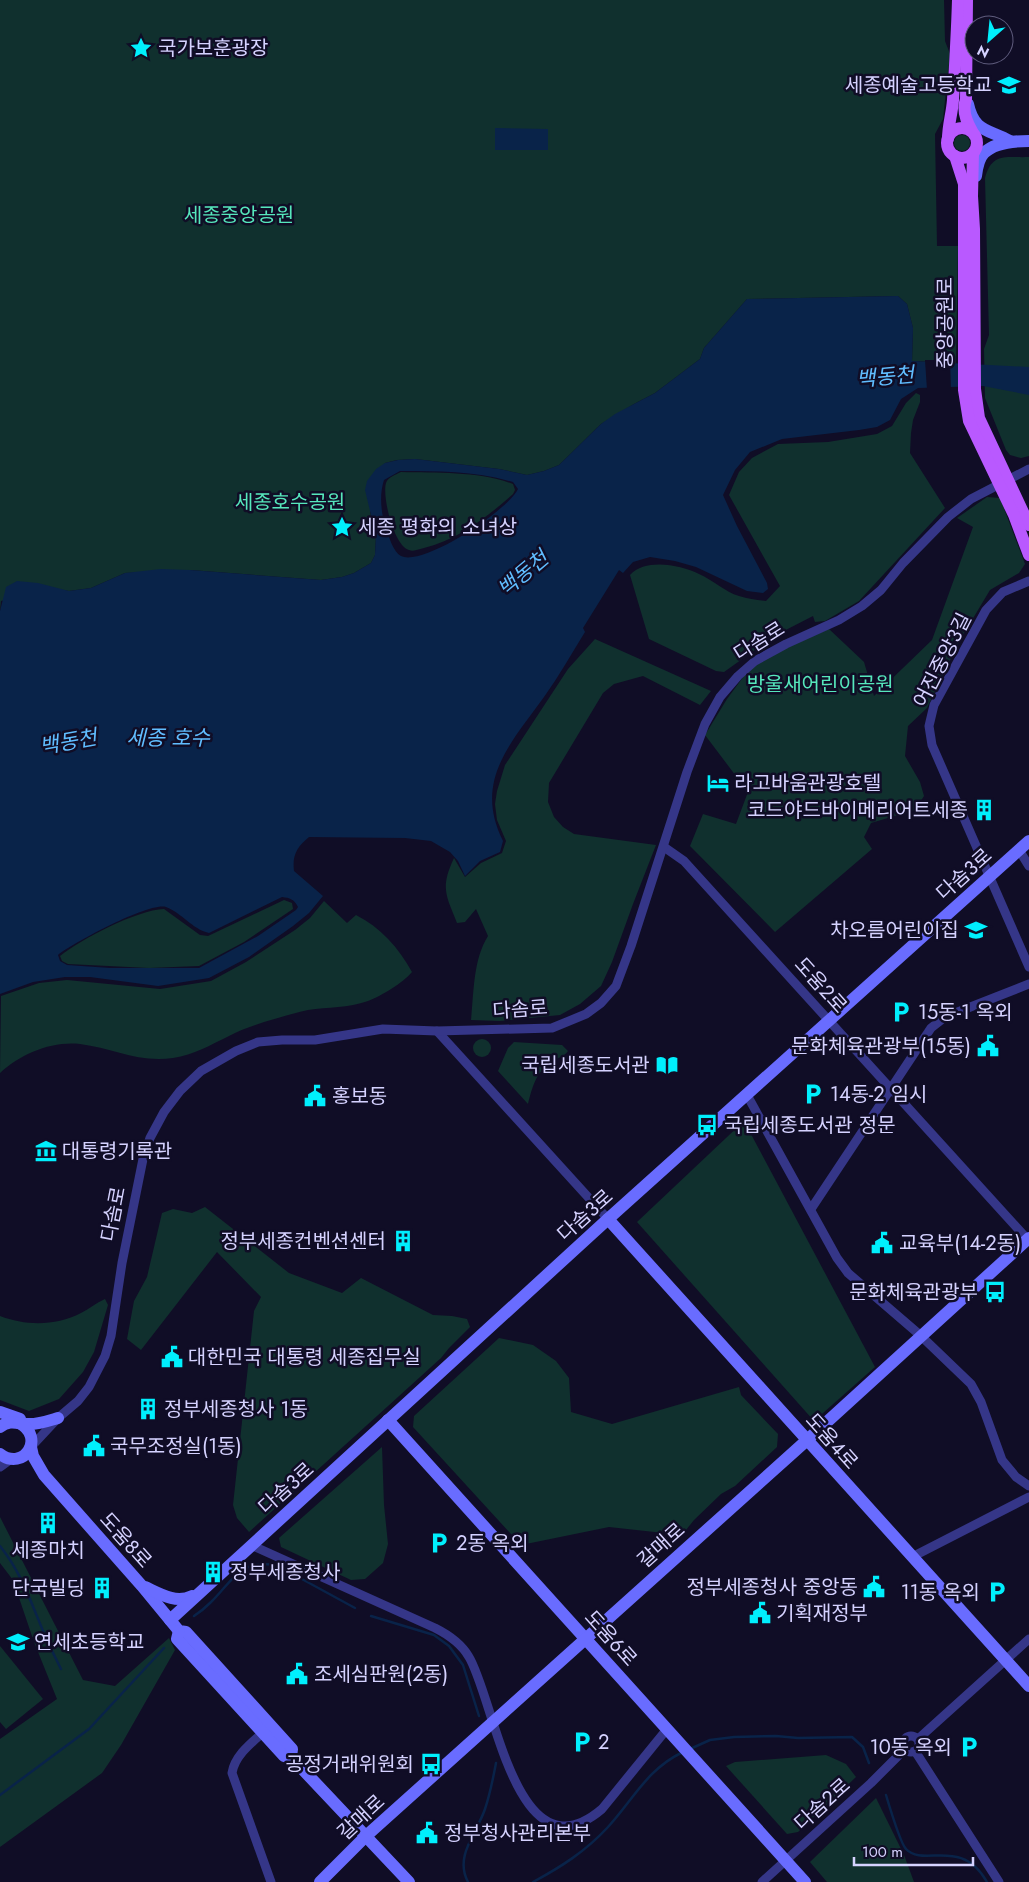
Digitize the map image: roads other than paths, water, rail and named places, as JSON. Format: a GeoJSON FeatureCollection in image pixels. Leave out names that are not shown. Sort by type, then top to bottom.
{"type":"FeatureCollection","features":[{"type":"Feature","properties":{"kind":"main road"},"geometry":{"type":"LineString","coordinates":[[958,0],[956,44],[959,53],[957,108],[948,148],[955,156],[964,157],[974,152],[977,139],[965,112],[967,0]]}},
{"type":"Feature","properties":{"kind":"main road"},"geometry":{"type":"LineString","coordinates":[[950,135],[962,128],[973,132]]}},
{"type":"Feature","properties":{"kind":"main road","name":"중앙공원로"},"geometry":{"type":"LineString","coordinates":[[969,357],[974,229],[972,196],[974,152]]}},
{"type":"Feature","properties":{"kind":"main road","name":"중앙공원로"},"geometry":{"type":"LineString","coordinates":[[955,156],[964,184],[970,390],[969,421],[1004,482]]}},
{"type":"Feature","properties":{"kind":"main road"},"geometry":{"type":"LineString","coordinates":[[1004,482],[1029,525]]}},
{"type":"Feature","properties":{"kind":"main road"},"geometry":{"type":"LineString","coordinates":[[1004,482],[1029,555]]}},
{"type":"Feature","properties":{"kind":"street"},"geometry":{"type":"LineString","coordinates":[[966,99],[976,124],[1004,140]]}},
{"type":"Feature","properties":{"kind":"street"},"geometry":{"type":"LineString","coordinates":[[973,132],[1004,140],[1029,141]]}},
{"type":"Feature","properties":{"kind":"street"},"geometry":{"type":"LineString","coordinates":[[974,152],[1004,140]]}},
{"type":"Feature","properties":{"kind":"street"},"geometry":{"type":"LineString","coordinates":[[974,229],[976,221],[978,162],[983,154],[1004,140]]}},
{"type":"Feature","properties":{"kind":"street","name":"다솜로"},"geometry":{"type":"LineString","coordinates":[[0,1467],[5,1456],[23,1457],[38,1437],[78,1401],[89,1387],[105,1356],[111,1336],[122,1263],[143,1159],[150,1138],[164,1112],[180,1091],[202,1071],[236,1051],[258,1042],[315,1040],[384,1029],[438,1031],[552,1028],[586,1014],[601,1003],[616,986],[631,946],[687,772],[706,724],[720,698],[738,676],[755,661],[778,648],[839,620],[862,606],[881,590],[910,556],[948,517],[971,500],[1029,470]]}},
{"type":"Feature","properties":{"kind":"street","name":"어진중앙3길"},"geometry":{"type":"LineString","coordinates":[[1029,581],[1003,592],[986,610],[934,706],[929,726],[932,745],[1029,967]]}},
{"type":"Feature","properties":{"kind":"street","name":"다솜3로"},"geometry":{"type":"LineString","coordinates":[[170,1620],[608,1219],[1029,841]]}},
{"type":"Feature","properties":{"kind":"street","name":"도움2로"},"geometry":{"type":"LineString","coordinates":[[664,846],[684,861],[1028,1239]]}},
{"type":"Feature","properties":{"kind":"street"},"geometry":{"type":"LineString","coordinates":[[1019,850],[1029,866]]}},
{"type":"Feature","properties":{"kind":"street"},"geometry":{"type":"LineString","coordinates":[[811,1209],[931,1028],[938,1021],[1029,984]]}},
{"type":"Feature","properties":{"kind":"street"},"geometry":{"type":"LineString","coordinates":[[438,1031],[608,1219]]}},
{"type":"Feature","properties":{"kind":"street"},"geometry":{"type":"LineString","coordinates":[[747,1095],[837,1258],[848,1273],[920,1335],[971,1384],[981,1402],[1002,1460],[1016,1477],[1029,1486]]}},
{"type":"Feature","properties":{"kind":"street","name":"도움4로"},"geometry":{"type":"LineString","coordinates":[[608,1219],[806,1441],[1029,1686]]}},
{"type":"Feature","properties":{"kind":"street","name":"갈매로"},"geometry":{"type":"LineString","coordinates":[[320,1882],[366,1836],[1028,1239]]}},
{"type":"Feature","properties":{"kind":"street"},"geometry":{"type":"LineString","coordinates":[[0,1414],[21,1420],[58,1418]]}},
{"type":"Feature","properties":{"kind":"street"},"geometry":{"type":"LineString","coordinates":[[0,1414],[29,1430],[32,1441],[31,1447]]}},
{"type":"Feature","properties":{"kind":"street","name":"다솜로"},"geometry":{"type":"LineString","coordinates":[[0,1427],[7,1423],[38,1423],[58,1418]]}},
{"type":"Feature","properties":{"kind":"street","name":"도움6로"},"geometry":{"type":"LineString","coordinates":[[388,1420],[805,1882]]}},
{"type":"Feature","properties":{"kind":"street","name":"도움8로"},"geometry":{"type":"LineString","coordinates":[[31,1447],[33,1456],[44,1475],[142,1586],[178,1631],[186,1632],[267,1729],[292,1749],[291,1757],[409,1882]]}},
{"type":"Feature","properties":{"kind":"street","name":"도움8로"},"geometry":{"type":"LineString","coordinates":[[5,1456],[44,1475]]}},
{"type":"Feature","properties":{"kind":"street"},"geometry":{"type":"LineString","coordinates":[[912,1557],[1029,1497]]}},
{"type":"Feature","properties":{"kind":"street"},"geometry":{"type":"LineString","coordinates":[[251,1545],[449,1635],[463,1648],[473,1664],[516,1786],[527,1805],[540,1818],[549,1823],[568,1827],[586,1821],[602,1810],[666,1729]]}},
{"type":"Feature","properties":{"kind":"street"},"geometry":{"type":"LineString","coordinates":[[142,1586],[177,1600],[187,1599],[197,1594]]}},
{"type":"Feature","properties":{"kind":"street"},"geometry":{"type":"LineString","coordinates":[[918,1739],[910,1736],[906,1738],[903,1745],[905,1749],[909,1752],[914,1751],[918,1747],[918,1739],[1029,1639]]}},
{"type":"Feature","properties":{"kind":"street"},"geometry":{"type":"LineString","coordinates":[[267,1729],[241,1754],[236,1761],[232,1773],[271,1882]]}},
{"type":"Feature","properties":{"kind":"street","name":"다솜2로"},"geometry":{"type":"LineString","coordinates":[[762,1882],[871,1783],[905,1749]]}},
{"type":"Feature","properties":{"kind":"street"},"geometry":{"type":"LineString","coordinates":[[914,1751],[999,1882]]}},
{"type":"Feature","properties":{"kind":"water"},"geometry":{"type":"Polygon","coordinates":[[[495,128],[548,129],[548,150],[495,150],[495,128]]]}},
{"type":"Feature","properties":{"kind":"water","name":"세종 호수"},"geometry":{"type":"Polygon","coordinates":[[[898,296],[907,304],[913,328],[912,361],[1029,367],[1029,395],[983,386],[918,388],[901,399],[890,420],[877,427],[782,439],[750,452],[735,470],[723,495],[767,583],[768,589],[763,593],[747,591],[696,567],[650,557],[633,562],[623,573],[619,570],[583,628],[585,632],[550,689],[519,730],[500,764],[494,781],[492,800],[495,819],[503,841],[500,852],[480,861],[465,876],[458,861],[450,852],[431,841],[405,838],[309,837],[296,852],[294,871],[323,896],[309,913],[293,926],[249,957],[209,978],[158,986],[90,977],[65,977],[33,982],[0,994],[0,611],[6,587],[17,581],[38,583],[69,591],[91,588],[125,573],[161,569],[321,580],[354,573],[371,563],[375,555],[376,536],[365,490],[367,481],[376,469],[385,463],[415,459],[499,469],[527,475],[559,465],[601,424],[615,414],[655,393],[700,359],[704,348],[747,299],[898,296]],[[400,471],[384,480],[381,498],[386,529],[394,548],[401,556],[412,557],[445,545],[499,510],[518,489],[513,482],[499,478],[443,472],[400,471]],[[282,897],[209,933],[197,928],[166,907],[157,907],[111,925],[58,955],[60,961],[67,965],[110,968],[199,968],[258,936],[296,910],[298,907],[290,898],[282,897]]]}},
{"type":"Feature","properties":{"kind":"waterway"},"geometry":{"type":"LineString","coordinates":[[0,1546],[23,1584],[61,1669]]}},
{"type":"Feature","properties":{"kind":"waterway"},"geometry":{"type":"LineString","coordinates":[[194,1616],[208,1605],[238,1573],[246,1568],[265,1564],[278,1566],[355,1608]]}},
{"type":"Feature","properties":{"kind":"waterway"},"geometry":{"type":"LineString","coordinates":[[371,1616],[434,1635],[449,1646],[463,1665],[479,1716]]}},
{"type":"Feature","properties":{"kind":"waterway"},"geometry":{"type":"LineString","coordinates":[[0,1795],[89,1729],[164,1648]]}},
{"type":"Feature","properties":{"kind":"waterway"},"geometry":{"type":"LineString","coordinates":[[690,1749],[710,1740],[734,1737],[852,1737],[863,1747],[869,1763]]}},
{"type":"Feature","properties":{"kind":"waterway"},"geometry":{"type":"LineString","coordinates":[[533,1882],[591,1844],[617,1817],[650,1776],[670,1759],[683,1752]]}},
{"type":"Feature","properties":{"kind":"waterway"},"geometry":{"type":"LineString","coordinates":[[468,1882],[464,1872],[465,1854],[485,1809],[496,1763]]}},
{"type":"Feature","properties":{"kind":"waterway"},"geometry":{"type":"LineString","coordinates":[[886,1795],[898,1832],[906,1849],[914,1854],[923,1856],[955,1856],[966,1860],[977,1868],[987,1882]]}},
{"type":"Feature","properties":{"kind":"place","name":"국가보훈광장"},"geometry":{"type":"Point","coordinates":[141,48]}},
{"type":"Feature","properties":{"kind":"place","name":"세종예술고등학교"},"geometry":{"type":"Point","coordinates":[1009,85]}},
{"type":"Feature","properties":{"kind":"place","name":"세종 평화의 소녀상"},"geometry":{"type":"Point","coordinates":[342,527]}},
{"type":"Feature","properties":{"kind":"place","name":"라고바움관광호텔"},"geometry":{"type":"Point","coordinates":[718,783]}},
{"type":"Feature","properties":{"kind":"place","name":"코드야드바이메리어트세종"},"geometry":{"type":"Point","coordinates":[984,810]}},
{"type":"Feature","properties":{"kind":"place","name":"차오름어린이집"},"geometry":{"type":"Point","coordinates":[976,930]}},
{"type":"Feature","properties":{"kind":"place","name":"15동-1 옥외"},"geometry":{"type":"Point","coordinates":[901,1012]}},
{"type":"Feature","properties":{"kind":"place","name":"문화체육관광부(15동)"},"geometry":{"type":"Point","coordinates":[988,1046]}},
{"type":"Feature","properties":{"kind":"place","name":"국립세종도서관"},"geometry":{"type":"Point","coordinates":[667,1065]}},
{"type":"Feature","properties":{"kind":"place","name":"14동-2 임시"},"geometry":{"type":"Point","coordinates":[813,1094]}},
{"type":"Feature","properties":{"kind":"place","name":"홍보동"},"geometry":{"type":"Point","coordinates":[315,1096]}},
{"type":"Feature","properties":{"kind":"place","name":"국립세종도서관 정문"},"geometry":{"type":"Point","coordinates":[707,1125]}},
{"type":"Feature","properties":{"kind":"place","name":"대통령기록관"},"geometry":{"type":"Point","coordinates":[46,1151]}},
{"type":"Feature","properties":{"kind":"place","name":"정부세종컨벤션센터"},"geometry":{"type":"Point","coordinates":[403,1241]}},
{"type":"Feature","properties":{"kind":"place","name":"교육부(14-2동)"},"geometry":{"type":"Point","coordinates":[882,1243]}},
{"type":"Feature","properties":{"kind":"place","name":"문화체육관광부"},"geometry":{"type":"Point","coordinates":[995,1292]}},
{"type":"Feature","properties":{"kind":"place","name":"대한민국 대통령 세종집무실"},"geometry":{"type":"Point","coordinates":[172,1357]}},
{"type":"Feature","properties":{"kind":"place","name":"정부세종청사 1동"},"geometry":{"type":"Point","coordinates":[148,1409]}},
{"type":"Feature","properties":{"kind":"place","name":"국무조정실(1동)"},"geometry":{"type":"Point","coordinates":[94,1446]}},
{"type":"Feature","properties":{"kind":"place","name":"세종마치"},"geometry":{"type":"Point","coordinates":[48,1523]}},
{"type":"Feature","properties":{"kind":"place","name":"2동 옥외"},"geometry":{"type":"Point","coordinates":[439,1543]}},
{"type":"Feature","properties":{"kind":"place","name":"정부세종청사"},"geometry":{"type":"Point","coordinates":[213,1572]}},
{"type":"Feature","properties":{"kind":"place","name":"정부세종청사 중앙동"},"geometry":{"type":"Point","coordinates":[874,1587]}},
{"type":"Feature","properties":{"kind":"place","name":"단국빌딩"},"geometry":{"type":"Point","coordinates":[102,1588]}},
{"type":"Feature","properties":{"kind":"place","name":"11동 옥외"},"geometry":{"type":"Point","coordinates":[997,1592]}},
{"type":"Feature","properties":{"kind":"place","name":"기획재정부"},"geometry":{"type":"Point","coordinates":[760,1613]}},
{"type":"Feature","properties":{"kind":"place","name":"연세초등학교"},"geometry":{"type":"Point","coordinates":[18,1642]}},
{"type":"Feature","properties":{"kind":"place","name":"조세심판원(2동)"},"geometry":{"type":"Point","coordinates":[297,1674]}},
{"type":"Feature","properties":{"kind":"place","name":"2"},"geometry":{"type":"Point","coordinates":[582,1742]}},
{"type":"Feature","properties":{"kind":"place","name":"10동 옥외"},"geometry":{"type":"Point","coordinates":[969,1747]}},
{"type":"Feature","properties":{"kind":"place","name":"공정거래위원회"},"geometry":{"type":"Point","coordinates":[431,1764]}},
{"type":"Feature","properties":{"kind":"place","name":"정부청사관리본부"},"geometry":{"type":"Point","coordinates":[427,1833]}},
{"type":"Feature","properties":{"kind":"park label","name":"세종중앙공원"},"geometry":{"type":"Point","coordinates":[239,215]}},
{"type":"Feature","properties":{"kind":"park label","name":"세종호수공원"},"geometry":{"type":"Point","coordinates":[290,502]}},
{"type":"Feature","properties":{"kind":"park label","name":"방울새어린이공원"},"geometry":{"type":"Point","coordinates":[820,684]}},
{"type":"Feature","properties":{"kind":"water label","name":"백동천"},"geometry":{"type":"Point","coordinates":[885,377]}},
{"type":"Feature","properties":{"kind":"water label","name":"백동천"},"geometry":{"type":"Point","coordinates":[523,574]}},
{"type":"Feature","properties":{"kind":"water label","name":"백동천"},"geometry":{"type":"Point","coordinates":[68,742]}}]}
